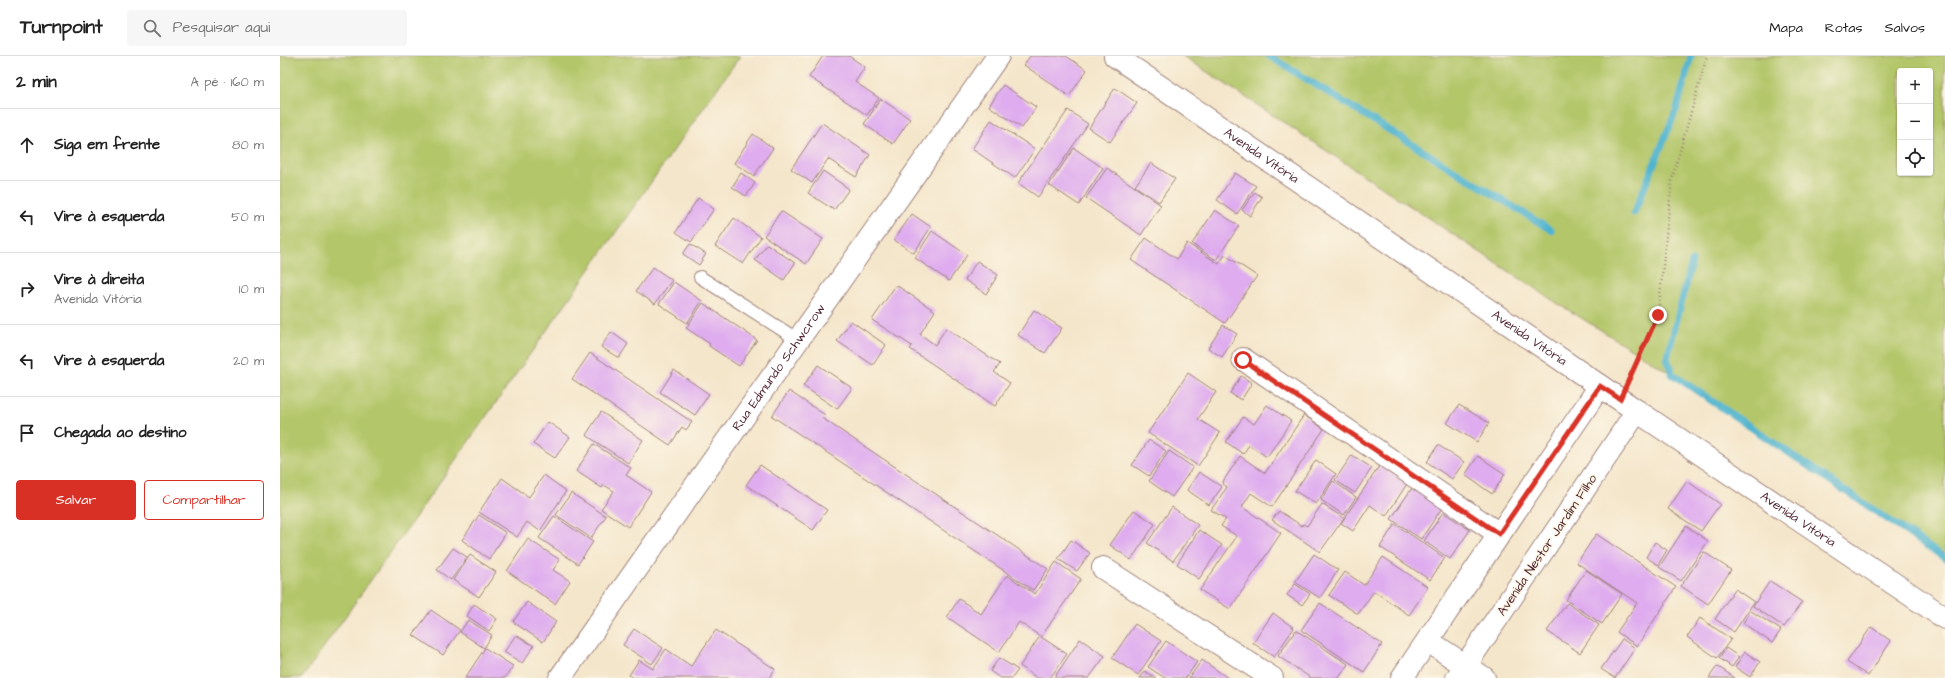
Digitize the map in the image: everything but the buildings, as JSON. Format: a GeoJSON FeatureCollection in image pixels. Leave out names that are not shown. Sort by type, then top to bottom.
{"type":"FeatureCollection","features":[{"type":"Feature","properties":{"kind":"street","name":"Rua Edmundo Schwcrow"},"geometry":{"type":"LineString","coordinates":[[560,678],[998,56]]}},
{"type":"Feature","properties":{"kind":"street","name":"Avenida Vitória"},"geometry":{"type":"LineString","coordinates":[[1115,56],[1600,386],[1945,618]]}},
{"type":"Feature","properties":{"kind":"street"},"geometry":{"type":"LineString","coordinates":[[1243,360],[1499,534]]}},
{"type":"Feature","properties":{"kind":"street"},"geometry":{"type":"LineString","coordinates":[[1402,678],[1600,386]]}},
{"type":"Feature","properties":{"kind":"street","name":"Avenida Nestor Jardim Filho"},"geometry":{"type":"LineString","coordinates":[[1461,672],[1629,405]]}},
{"type":"Feature","properties":{"kind":"street"},"geometry":{"type":"LineString","coordinates":[[1103,568],[1272,678]]}},
{"type":"Feature","properties":{"kind":"street"},"geometry":{"type":"LineString","coordinates":[[1428,641],[1461,672],[1484,678]]}},
{"type":"Feature","properties":{"kind":"lane"},"geometry":{"type":"LineString","coordinates":[[700,277],[798,340]]}},
{"type":"Feature","properties":{"kind":"path"},"geometry":{"type":"LineString","coordinates":[[1629,405],[1658,315],[1672,179],[1706,56]]}},
{"type":"Feature","properties":{"kind":"green space"},"geometry":{"type":"Polygon","coordinates":[[[280,56],[740,56],[302,678],[280,678],[280,56]]]}},
{"type":"Feature","properties":{"kind":"green space"},"geometry":{"type":"Polygon","coordinates":[[[1183,56],[1945,56],[1945,558],[1672,374],[1557,303],[1183,56]]]}},
{"type":"Feature","properties":{"kind":"waterway"},"geometry":{"type":"LineString","coordinates":[[1269,56],[1551,230]]}},
{"type":"Feature","properties":{"kind":"waterway"},"geometry":{"type":"LineString","coordinates":[[1634,213],[1677,108],[1691,56]]}},
{"type":"Feature","properties":{"kind":"waterway"},"geometry":{"type":"LineString","coordinates":[[1692,261],[1667,358],[1672,374],[1945,558]]}},
{"type":"Feature","properties":{"kind":"route"},"geometry":{"type":"LineString","coordinates":[[1243,360],[1499,534],[1600,386],[1620,399],[1658,315]]}}]}
